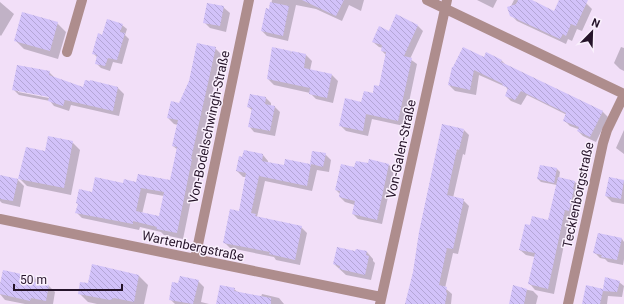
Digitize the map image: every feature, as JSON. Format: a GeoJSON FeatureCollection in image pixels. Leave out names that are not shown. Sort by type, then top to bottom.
{"type":"FeatureCollection","features":[{"type":"Feature","properties":{"kind":"street"},"geometry":{"type":"LineString","coordinates":[[67,52],[82,0]]}},
{"type":"Feature","properties":{"kind":"street","name":"Von-Bodelschwingh-Straße"},"geometry":{"type":"LineString","coordinates":[[195,259],[249,0]]}},
{"type":"Feature","properties":{"kind":"street"},"geometry":{"type":"LineString","coordinates":[[427,0],[446,4],[624,95]]}},
{"type":"Feature","properties":{"kind":"street","name":"Von-Galen-Straße"},"geometry":{"type":"LineString","coordinates":[[381,301],[446,4]]}},
{"type":"Feature","properties":{"kind":"street","name":"Tecklenborgstraße"},"geometry":{"type":"LineString","coordinates":[[568,304],[602,143],[624,95]]}},
{"type":"Feature","properties":{"kind":"street","name":"Wartenbergstraße"},"geometry":{"type":"LineString","coordinates":[[0,219],[195,259],[381,301]]}},
{"type":"Feature","properties":{"kind":"building"},"geometry":{"type":"Polygon","coordinates":[[[302,0],[344,0],[336,16],[302,0]]]}},
{"type":"Feature","properties":{"kind":"building"},"geometry":{"type":"Polygon","coordinates":[[[518,0],[532,0],[554,11],[559,0],[588,0],[576,26],[571,24],[566,36],[563,34],[560,39],[510,16],[507,7],[516,4],[518,0]]]}},
{"type":"Feature","properties":{"kind":"building"},"geometry":{"type":"Polygon","coordinates":[[[270,2],[289,6],[283,36],[261,31],[266,8],[269,9],[270,2]]]}},
{"type":"Feature","properties":{"kind":"building"},"geometry":{"type":"Polygon","coordinates":[[[207,3],[224,6],[220,26],[203,23],[207,3]]]}},
{"type":"Feature","properties":{"kind":"building"},"geometry":{"type":"Polygon","coordinates":[[[22,12],[58,22],[50,51],[14,41],[22,12]]]}},
{"type":"Feature","properties":{"kind":"building"},"geometry":{"type":"Polygon","coordinates":[[[396,14],[418,25],[404,56],[412,58],[398,121],[366,114],[363,131],[339,126],[345,98],[361,102],[364,91],[373,93],[374,85],[379,86],[386,52],[381,51],[382,45],[372,42],[379,26],[389,31],[396,14]]]}},
{"type":"Feature","properties":{"kind":"building"},"geometry":{"type":"Polygon","coordinates":[[[107,19],[123,24],[120,32],[125,33],[117,60],[108,58],[105,66],[95,64],[97,55],[92,54],[98,33],[102,35],[107,19]]]}},
{"type":"Feature","properties":{"kind":"building"},"geometry":{"type":"Polygon","coordinates":[[[197,43],[216,47],[191,159],[177,233],[156,229],[157,227],[133,221],[133,224],[75,213],[78,204],[76,203],[79,189],[92,192],[95,177],[123,183],[124,179],[136,182],[138,174],[170,180],[177,147],[172,146],[178,120],[167,118],[171,101],[179,103],[189,81],[197,43]],[[141,188],[136,211],[159,216],[164,192],[141,188]]]}},
{"type":"Feature","properties":{"kind":"building"},"geometry":{"type":"Polygon","coordinates":[[[272,47],[291,51],[290,55],[292,51],[306,54],[304,68],[332,74],[327,98],[309,94],[310,88],[267,79],[272,47]]]}},
{"type":"Feature","properties":{"kind":"building"},"geometry":{"type":"Polygon","coordinates":[[[463,47],[484,57],[486,52],[502,60],[501,62],[603,111],[590,137],[577,131],[579,127],[563,121],[566,113],[521,91],[515,100],[505,96],[508,88],[474,70],[470,90],[448,85],[452,67],[463,47]]]}},
{"type":"Feature","properties":{"kind":"building"},"geometry":{"type":"Polygon","coordinates":[[[17,65],[50,71],[49,75],[83,87],[85,80],[90,80],[118,87],[113,111],[65,100],[63,106],[48,101],[49,97],[12,90],[17,65]]]}},
{"type":"Feature","properties":{"kind":"building"},"geometry":{"type":"Polygon","coordinates":[[[250,94],[266,97],[265,104],[275,106],[270,131],[248,127],[252,108],[247,107],[250,94]]]}},
{"type":"Feature","properties":{"kind":"building"},"geometry":{"type":"Polygon","coordinates":[[[442,124],[464,129],[459,150],[457,149],[447,195],[464,199],[453,249],[447,248],[439,285],[447,287],[445,304],[405,304],[413,272],[419,232],[442,124]]]}},
{"type":"Feature","properties":{"kind":"building"},"geometry":{"type":"Polygon","coordinates":[[[48,136],[73,141],[64,188],[18,179],[26,147],[45,151],[48,136]]]}},
{"type":"Feature","properties":{"kind":"building"},"geometry":{"type":"Polygon","coordinates":[[[244,150],[263,154],[262,161],[284,165],[285,159],[310,164],[312,151],[326,153],[323,167],[311,164],[307,186],[259,176],[251,213],[256,214],[255,216],[302,226],[295,260],[269,254],[270,252],[223,243],[230,209],[239,211],[246,173],[236,171],[239,156],[242,157],[244,150]]]}},
{"type":"Feature","properties":{"kind":"building"},"geometry":{"type":"Polygon","coordinates":[[[369,159],[389,164],[377,220],[352,214],[355,201],[339,197],[340,191],[335,190],[341,164],[354,167],[356,161],[368,163],[369,159]]]}},
{"type":"Feature","properties":{"kind":"building"},"geometry":{"type":"Polygon","coordinates":[[[540,165],[557,168],[554,183],[537,179],[540,165]]]}},
{"type":"Feature","properties":{"kind":"building"},"geometry":{"type":"Polygon","coordinates":[[[0,175],[18,179],[13,201],[0,199],[0,175]]]}},
{"type":"Feature","properties":{"kind":"building"},"geometry":{"type":"Polygon","coordinates":[[[558,177],[575,181],[569,211],[565,210],[548,289],[528,284],[535,253],[519,250],[525,224],[530,225],[532,216],[548,220],[558,177]]]}},
{"type":"Feature","properties":{"kind":"building"},"geometry":{"type":"Polygon","coordinates":[[[609,177],[624,180],[621,199],[605,196],[609,177]]]}},
{"type":"Feature","properties":{"kind":"building"},"geometry":{"type":"Polygon","coordinates":[[[598,233],[622,238],[617,260],[601,257],[602,255],[593,253],[598,233]]]}},
{"type":"Feature","properties":{"kind":"building"},"geometry":{"type":"Polygon","coordinates":[[[337,247],[355,251],[356,249],[367,251],[366,255],[369,256],[365,275],[339,269],[340,266],[333,264],[337,247]]]}},
{"type":"Feature","properties":{"kind":"building"},"geometry":{"type":"Polygon","coordinates":[[[92,264],[139,275],[134,302],[114,298],[110,300],[78,294],[80,282],[88,283],[92,264]]]}},
{"type":"Feature","properties":{"kind":"building"},"geometry":{"type":"Polygon","coordinates":[[[3,270],[35,277],[34,282],[49,285],[46,301],[31,298],[30,301],[0,294],[0,284],[3,270]]]}},
{"type":"Feature","properties":{"kind":"building"},"geometry":{"type":"Polygon","coordinates":[[[180,276],[199,280],[193,304],[169,300],[172,282],[178,283],[180,276]]]}},
{"type":"Feature","properties":{"kind":"building"},"geometry":{"type":"Polygon","coordinates":[[[605,277],[620,281],[617,292],[603,291],[600,304],[582,304],[586,285],[603,289],[605,277]]]}},
{"type":"Feature","properties":{"kind":"building"},"geometry":{"type":"Polygon","coordinates":[[[220,285],[235,288],[234,291],[271,298],[271,304],[216,304],[220,285]]]}},
{"type":"Feature","properties":{"kind":"building"},"geometry":{"type":"Polygon","coordinates":[[[513,285],[527,289],[524,304],[509,304],[513,285]]]}}]}
